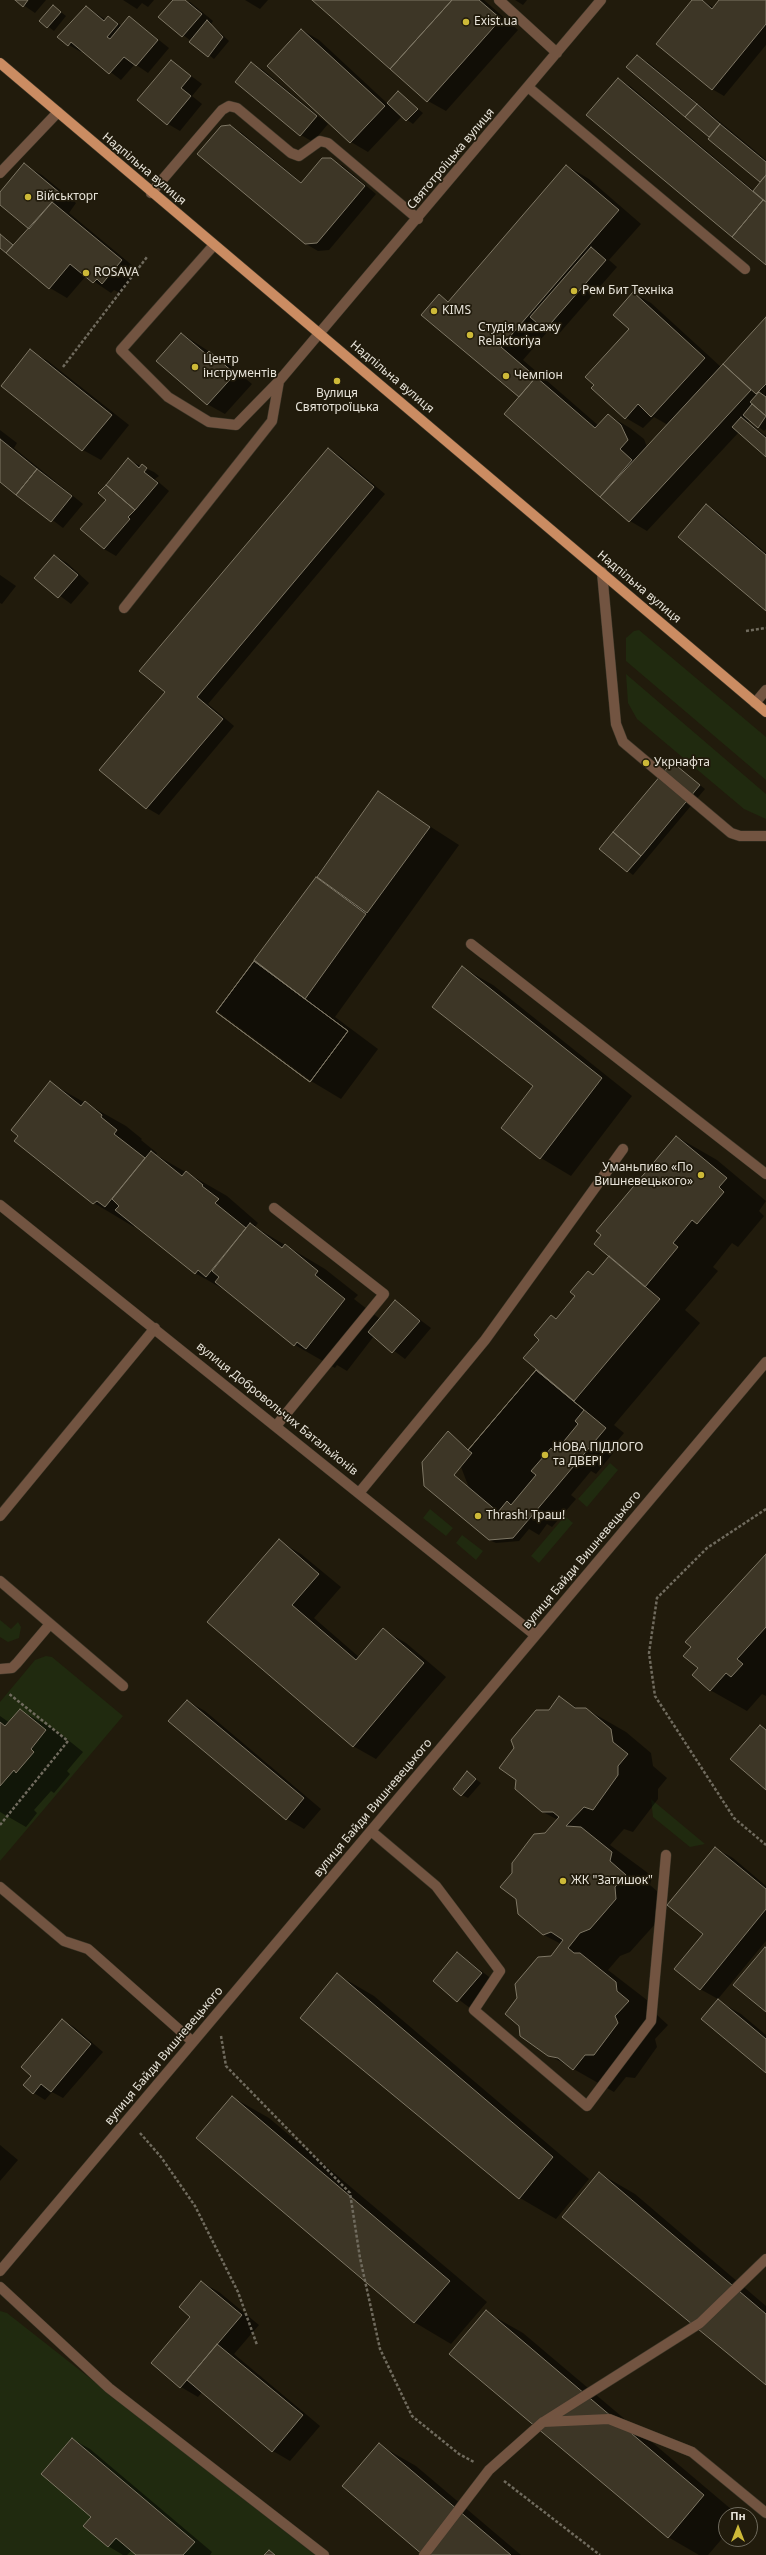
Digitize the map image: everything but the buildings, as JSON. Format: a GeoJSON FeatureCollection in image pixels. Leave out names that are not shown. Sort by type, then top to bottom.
{"type":"FeatureCollection","features":[{"type":"Feature","properties":{"kind":"main road","name":"Надпільна вулиця"},"geometry":{"type":"LineString","coordinates":[[0,63],[151,193],[320,334],[766,712]]}},
{"type":"Feature","properties":{"kind":"street"},"geometry":{"type":"LineString","coordinates":[[499,0],[557,53]]}},
{"type":"Feature","properties":{"kind":"street","name":"Святотроїцька вулиця"},"geometry":{"type":"LineString","coordinates":[[214,245],[121,350],[168,397],[210,422],[236,425],[279,381],[320,334],[601,0]]}},
{"type":"Feature","properties":{"kind":"street"},"geometry":{"type":"LineString","coordinates":[[528,87],[745,269]]}},
{"type":"Feature","properties":{"kind":"street"},"geometry":{"type":"LineString","coordinates":[[151,193],[222,110],[229,106],[237,108],[291,153],[299,156],[320,141],[328,143],[418,219]]}},
{"type":"Feature","properties":{"kind":"street"},"geometry":{"type":"LineString","coordinates":[[0,173],[58,112]]}},
{"type":"Feature","properties":{"kind":"street"},"geometry":{"type":"LineString","coordinates":[[124,608],[272,421],[279,381]]}},
{"type":"Feature","properties":{"kind":"street"},"geometry":{"type":"LineString","coordinates":[[602,572],[616,724],[623,742],[724,828],[740,836],[766,836]]}},
{"type":"Feature","properties":{"kind":"street"},"geometry":{"type":"LineString","coordinates":[[756,703],[766,690]]}},
{"type":"Feature","properties":{"kind":"street"},"geometry":{"type":"LineString","coordinates":[[471,944],[766,1174]]}},
{"type":"Feature","properties":{"kind":"street"},"geometry":{"type":"LineString","coordinates":[[359,1493],[485,1340],[623,1149]]}},
{"type":"Feature","properties":{"kind":"street","name":"вулиця Добровольчих Батальйонів"},"geometry":{"type":"LineString","coordinates":[[0,1205],[155,1328],[535,1635]]}},
{"type":"Feature","properties":{"kind":"street"},"geometry":{"type":"LineString","coordinates":[[274,1208],[384,1294],[276,1426]]}},
{"type":"Feature","properties":{"kind":"street"},"geometry":{"type":"LineString","coordinates":[[0,1516],[155,1328]]}},
{"type":"Feature","properties":{"kind":"street","name":"вулиця Байди Вишневецького"},"geometry":{"type":"LineString","coordinates":[[0,2271],[766,1362]]}},
{"type":"Feature","properties":{"kind":"street"},"geometry":{"type":"LineString","coordinates":[[0,1582],[123,1686]]}},
{"type":"Feature","properties":{"kind":"street"},"geometry":{"type":"LineString","coordinates":[[0,1669],[12,1668],[50,1624]]}},
{"type":"Feature","properties":{"kind":"street"},"geometry":{"type":"LineString","coordinates":[[371,1831],[436,1886],[500,1971],[474,2010],[587,2106],[652,2021],[666,1855]]}},
{"type":"Feature","properties":{"kind":"street"},"geometry":{"type":"LineString","coordinates":[[0,1887],[64,1942],[88,1949],[193,2042]]}},
{"type":"Feature","properties":{"kind":"street"},"geometry":{"type":"LineString","coordinates":[[424,2555],[489,2470],[543,2422],[700,2323],[766,2259]]}},
{"type":"Feature","properties":{"kind":"street"},"geometry":{"type":"LineString","coordinates":[[0,2288],[109,2388],[324,2555]]}},
{"type":"Feature","properties":{"kind":"street"},"geometry":{"type":"LineString","coordinates":[[543,2422],[609,2419],[692,2452],[766,2512]]}},
{"type":"Feature","properties":{"kind":"path"},"geometry":{"type":"LineString","coordinates":[[63,367],[148,257]]}},
{"type":"Feature","properties":{"kind":"path"},"geometry":{"type":"LineString","coordinates":[[746,631],[766,628]]}},
{"type":"Feature","properties":{"kind":"path"},"geometry":{"type":"LineString","coordinates":[[766,1509],[707,1548],[656,1598],[649,1653],[656,1696],[734,1818],[766,1845]]}},
{"type":"Feature","properties":{"kind":"path"},"geometry":{"type":"LineString","coordinates":[[0,1825],[68,1741],[8,1693]]}},
{"type":"Feature","properties":{"kind":"path"},"geometry":{"type":"LineString","coordinates":[[217,2014],[226,2066],[350,2193],[360,2258],[380,2350],[412,2416],[459,2454],[489,2470],[600,2555]]}},
{"type":"Feature","properties":{"kind":"path"},"geometry":{"type":"LineString","coordinates":[[128,2119],[161,2157],[195,2206],[238,2292],[257,2344]]}},
{"type":"Feature","properties":{"kind":"green space"},"geometry":{"type":"Polygon","coordinates":[[[639,630],[766,737],[766,780],[626,661],[626,638],[634,631],[639,630]]]}},
{"type":"Feature","properties":{"kind":"green space"},"geometry":{"type":"Polygon","coordinates":[[[626,674],[766,794],[766,819],[744,809],[637,719],[628,703],[626,674]]]}},
{"type":"Feature","properties":{"kind":"green space"},"geometry":{"type":"Polygon","coordinates":[[[610,1463],[618,1470],[587,1507],[578,1499],[610,1463]]]}},
{"type":"Feature","properties":{"kind":"green space"},"geometry":{"type":"Polygon","coordinates":[[[430,1509],[453,1528],[446,1536],[423,1518],[430,1509]]]}},
{"type":"Feature","properties":{"kind":"green space"},"geometry":{"type":"Polygon","coordinates":[[[565,1516],[573,1523],[539,1563],[531,1556],[565,1516]]]}},
{"type":"Feature","properties":{"kind":"green space"},"geometry":{"type":"Polygon","coordinates":[[[462,1535],[483,1551],[476,1560],[456,1543],[462,1535]]]}},
{"type":"Feature","properties":{"kind":"green space"},"geometry":{"type":"Polygon","coordinates":[[[0,1620],[11,1629],[18,1622],[21,1627],[19,1638],[8,1642],[0,1637],[0,1620]]]}},
{"type":"Feature","properties":{"kind":"green space"},"geometry":{"type":"Polygon","coordinates":[[[46,1656],[52,1657],[123,1716],[0,1861],[0,1786],[14,1770],[17,1772],[34,1752],[31,1749],[46,1730],[20,1709],[5,1726],[0,1722],[0,1702],[35,1660],[46,1656]]]}},
{"type":"Feature","properties":{"kind":"green space"},"geometry":{"type":"Polygon","coordinates":[[[651,1799],[705,1844],[690,1847],[653,1817],[651,1799]]]}},
{"type":"Feature","properties":{"kind":"green space"},"geometry":{"type":"Polygon","coordinates":[[[0,2311],[7,2313],[315,2555],[0,2555],[0,2311]]]}},
{"type":"Feature","properties":{"kind":"place","name":"Exist.ua"},"geometry":{"type":"Point","coordinates":[466,22]}},
{"type":"Feature","properties":{"kind":"place","name":"Військторг"},"geometry":{"type":"Point","coordinates":[28,197]}},
{"type":"Feature","properties":{"kind":"place","name":"ROSAVA"},"geometry":{"type":"Point","coordinates":[86,273]}},
{"type":"Feature","properties":{"kind":"place","name":"Рем Бит Техніка"},"geometry":{"type":"Point","coordinates":[574,291]}},
{"type":"Feature","properties":{"kind":"place","name":"KIMS"},"geometry":{"type":"Point","coordinates":[434,311]}},
{"type":"Feature","properties":{"kind":"place","name":"Студія масажу Relaktoriya"},"geometry":{"type":"Point","coordinates":[470,335]}},
{"type":"Feature","properties":{"kind":"place","name":"Центр інструментів"},"geometry":{"type":"Point","coordinates":[195,367]}},
{"type":"Feature","properties":{"kind":"place","name":"Чемпіон"},"geometry":{"type":"Point","coordinates":[506,376]}},
{"type":"Feature","properties":{"kind":"place","name":"Вулиця Святотроїцька"},"geometry":{"type":"Point","coordinates":[337,381]}},
{"type":"Feature","properties":{"kind":"place","name":"Укрнафта"},"geometry":{"type":"Point","coordinates":[646,763]}},
{"type":"Feature","properties":{"kind":"place","name":"Уманьпиво «По Вишневецького»"},"geometry":{"type":"Point","coordinates":[701,1175]}},
{"type":"Feature","properties":{"kind":"place","name":"НОВА ПІДЛОГО та ДВЕРІ"},"geometry":{"type":"Point","coordinates":[545,1455]}},
{"type":"Feature","properties":{"kind":"place","name":"Thrash! Траш!"},"geometry":{"type":"Point","coordinates":[478,1516]}},
{"type":"Feature","properties":{"kind":"place","name":"ЖК \"Затишок\""},"geometry":{"type":"Point","coordinates":[563,1881]}}]}
